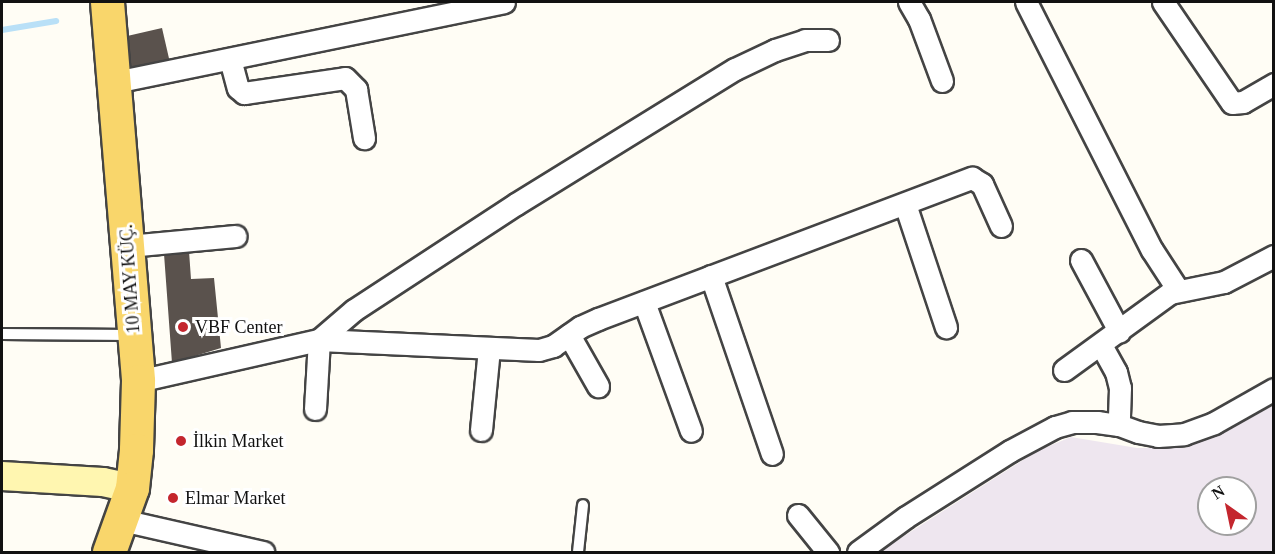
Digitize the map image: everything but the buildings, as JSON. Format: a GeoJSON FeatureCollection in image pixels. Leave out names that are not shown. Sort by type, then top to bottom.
{"type":"FeatureCollection","features":[{"type":"Feature","properties":{"kind":"main road","name":"10 MAY KÜÇ."},"geometry":{"type":"LineString","coordinates":[[107,2],[138,381],[136,450],[132,488],[109,552]]}},
{"type":"Feature","properties":{"kind":"street"},"geometry":{"type":"LineString","coordinates":[[115,82],[504,2]]}},
{"type":"Feature","properties":{"kind":"street"},"geometry":{"type":"LineString","coordinates":[[909,2],[919,19],[942,81]]}},
{"type":"Feature","properties":{"kind":"street"},"geometry":{"type":"LineString","coordinates":[[1026,2],[1152,250],[1178,290]]}},
{"type":"Feature","properties":{"kind":"street"},"geometry":{"type":"LineString","coordinates":[[1163,2],[1232,103],[1243,102],[1274,84]]}},
{"type":"Feature","properties":{"kind":"street"},"geometry":{"type":"LineString","coordinates":[[315,409],[319,340],[354,309],[516,204],[735,69],[775,50],[805,40],[828,40]]}},
{"type":"Feature","properties":{"kind":"street"},"geometry":{"type":"LineString","coordinates":[[230,59],[238,88],[244,93],[345,78],[356,89],[364,138]]}},
{"type":"Feature","properties":{"kind":"street"},"geometry":{"type":"LineString","coordinates":[[138,381],[319,340],[539,350],[553,346],[598,319],[972,178],[982,183],[1001,226]]}},
{"type":"Feature","properties":{"kind":"street"},"geometry":{"type":"LineString","coordinates":[[905,204],[946,327]]}},
{"type":"Feature","properties":{"kind":"street"},"geometry":{"type":"LineString","coordinates":[[128,246],[236,236]]}},
{"type":"Feature","properties":{"kind":"street"},"geometry":{"type":"LineString","coordinates":[[1064,370],[1178,290],[1224,282],[1274,256]]}},
{"type":"Feature","properties":{"kind":"street"},"geometry":{"type":"LineString","coordinates":[[1081,260],[1119,331]]}},
{"type":"Feature","properties":{"kind":"street"},"geometry":{"type":"LineString","coordinates":[[711,276],[772,454]]}},
{"type":"Feature","properties":{"kind":"street"},"geometry":{"type":"LineString","coordinates":[[644,302],[691,430]]}},
{"type":"Feature","properties":{"kind":"street"},"geometry":{"type":"LineString","coordinates":[[569,335],[598,386]]}},
{"type":"Feature","properties":{"kind":"street"},"geometry":{"type":"LineString","coordinates":[[1101,345],[1116,372],[1120,388],[1119,424]]}},
{"type":"Feature","properties":{"kind":"street"},"geometry":{"type":"LineString","coordinates":[[481,430],[489,348]]}},
{"type":"Feature","properties":{"kind":"street"},"geometry":{"type":"LineString","coordinates":[[858,552],[906,517],[1010,451],[1055,427],[1072,422],[1119,424],[1138,432],[1158,436],[1184,434],[1214,423],[1274,389]]}},
{"type":"Feature","properties":{"kind":"street"},"geometry":{"type":"LineString","coordinates":[[2,476],[103,482],[132,488]]}},
{"type":"Feature","properties":{"kind":"street"},"geometry":{"type":"LineString","coordinates":[[798,515],[828,552]]}},
{"type":"Feature","properties":{"kind":"street"},"geometry":{"type":"LineString","coordinates":[[122,520],[263,552]]}},
{"type":"Feature","properties":{"kind":"lane"},"geometry":{"type":"LineString","coordinates":[[2,334],[135,335]]}},
{"type":"Feature","properties":{"kind":"lane"},"geometry":{"type":"LineString","coordinates":[[578,552],[583,505]]}},
{"type":"Feature","properties":{"kind":"shaded area"},"geometry":{"type":"Polygon","coordinates":[[[1273,406],[1273,552],[879,552],[1037,451],[1071,437],[1137,448],[1185,448],[1273,406]]]}},
{"type":"Feature","properties":{"kind":"waterway"},"geometry":{"type":"LineString","coordinates":[[2,30],[56,21]]}},
{"type":"Feature","properties":{"kind":"place","name":"VBF Center"},"geometry":{"type":"Point","coordinates":[183,327]}},
{"type":"Feature","properties":{"kind":"place","name":"İlkin Market"},"geometry":{"type":"Point","coordinates":[181,441]}},
{"type":"Feature","properties":{"kind":"place","name":"Elmar Market"},"geometry":{"type":"Point","coordinates":[173,498]}}]}
